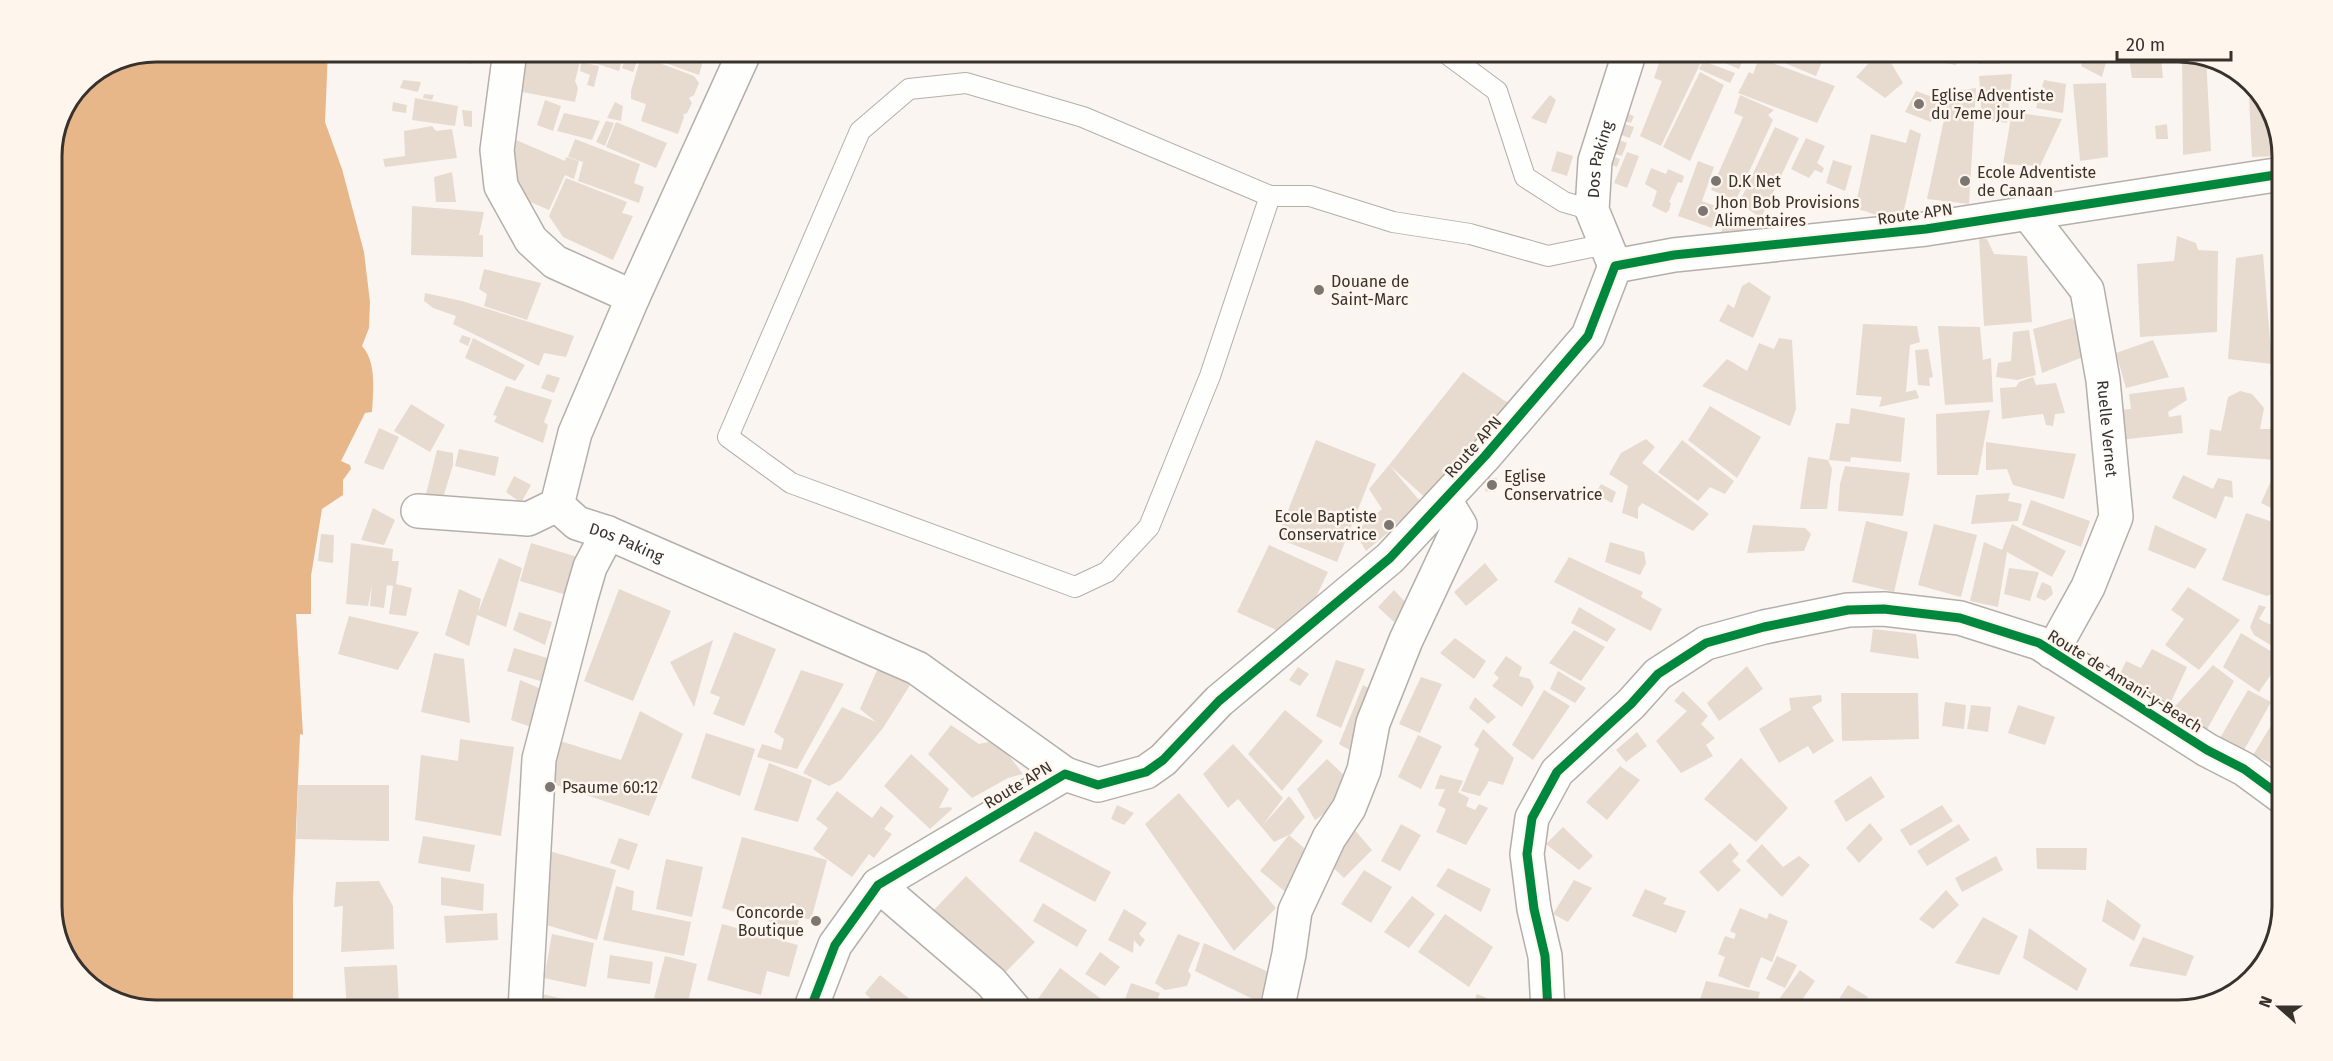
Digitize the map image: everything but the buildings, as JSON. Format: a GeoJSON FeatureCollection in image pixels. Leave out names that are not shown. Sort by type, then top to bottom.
{"type":"FeatureCollection","features":[{"type":"Feature","properties":{"kind":"street"},"geometry":{"type":"LineString","coordinates":[[509,61],[497,150],[501,186],[531,240],[555,262],[633,297]]}},
{"type":"Feature","properties":{"kind":"street"},"geometry":{"type":"LineString","coordinates":[[418,511],[528,519],[557,505],[575,433],[633,297],[741,61]]}},
{"type":"Feature","properties":{"kind":"street","name":"Dos Paking"},"geometry":{"type":"LineString","coordinates":[[1611,255],[1592,210],[1595,161],[1627,61]]}},
{"type":"Feature","properties":{"kind":"street","name":"Route APN"},"geometry":{"type":"LineString","coordinates":[[814,1000],[835,945],[878,885],[1065,774],[1098,785],[1146,772],[1155,766],[1219,701],[1390,558],[1445,500],[1588,336],[1611,255],[1674,255],[1926,229],[2025,211],[2271,176]]}},
{"type":"Feature","properties":{"kind":"street","name":"Ruelle Vernet"},"geometry":{"type":"LineString","coordinates":[[2025,211],[2087,290],[2103,380],[2116,517],[2088,587],[2052,652]]}},
{"type":"Feature","properties":{"kind":"street"},"geometry":{"type":"LineString","coordinates":[[1278,1000],[1289,954],[1295,911],[1329,838],[1349,808],[1364,770],[1373,723],[1406,640],[1460,525],[1445,500]]}},
{"type":"Feature","properties":{"kind":"street","name":"Dos Paking"},"geometry":{"type":"LineString","coordinates":[[557,505],[577,523],[608,533],[917,668],[1065,774]]}},
{"type":"Feature","properties":{"kind":"street"},"geometry":{"type":"LineString","coordinates":[[526,1000],[539,759],[590,567],[608,533]]}},
{"type":"Feature","properties":{"kind":"street","name":"Route de Amani-y-Beach"},"geometry":{"type":"LineString","coordinates":[[1547,1000],[1545,956],[1534,909],[1527,854],[1532,818],[1557,772],[1631,704],[1658,674],[1706,643],[1764,627],[1848,610],[1884,609],[1960,618],[2039,643],[2207,750],[2244,769],[2272,790]]}},
{"type":"Feature","properties":{"kind":"street"},"geometry":{"type":"LineString","coordinates":[[878,885],[991,982],[1006,1000]]}},
{"type":"Feature","properties":{"kind":"lane"},"geometry":{"type":"LineString","coordinates":[[1456,61],[1497,91],[1525,177],[1564,202],[1592,210]]}},
{"type":"Feature","properties":{"kind":"lane"},"geometry":{"type":"LineString","coordinates":[[1270,196],[1210,376],[1149,528],[1107,572],[1075,587],[791,483],[728,437],[860,131],[909,89],[966,83],[1083,117],[1270,196],[1310,196],[1393,222],[1470,234],[1548,256],[1611,255]]}},
{"type":"Feature","properties":{"kind":"shaded area"},"geometry":{"type":"Polygon","coordinates":[[[155,61],[328,61],[325,122],[342,169],[364,252],[370,302],[369,328],[362,346],[372,369],[372,412],[365,413],[341,461],[350,465],[351,469],[343,480],[343,495],[322,509],[311,576],[311,614],[296,614],[303,735],[300,734],[293,900],[293,1000],[137,998],[103,984],[85,968],[71,947],[63,924],[62,149],[71,114],[89,89],[103,77],[137,63],[155,61]]]}},
{"type":"Feature","properties":{"kind":"cycle path"},"geometry":{"type":"LineString","coordinates":[[814,1000],[835,945],[878,885],[1065,774],[1098,785],[1146,772],[1163,760],[1219,701],[1390,558],[1485,456],[1588,336],[1615,266],[1674,255],[1926,229],[2271,176]]}},
{"type":"Feature","properties":{"kind":"cycle path"},"geometry":{"type":"LineString","coordinates":[[1547,1000],[1545,956],[1534,909],[1527,854],[1532,818],[1557,772],[1631,704],[1658,674],[1706,643],[1764,627],[1848,610],[1884,609],[1960,618],[2039,643],[2207,750],[2244,769],[2272,790]]}},
{"type":"Feature","properties":{"kind":"place","name":"Eglise Adventiste du 7eme jour"},"geometry":{"type":"Point","coordinates":[1919,104]}},
{"type":"Feature","properties":{"kind":"place","name":"D.K Net"},"geometry":{"type":"Point","coordinates":[1716,181]}},
{"type":"Feature","properties":{"kind":"place","name":"Ecole Adventiste de Canaan"},"geometry":{"type":"Point","coordinates":[1965,181]}},
{"type":"Feature","properties":{"kind":"place","name":"Jhon Bob Provisions Alimentaires"},"geometry":{"type":"Point","coordinates":[1703,211]}},
{"type":"Feature","properties":{"kind":"place","name":"Douane de Saint-Marc"},"geometry":{"type":"Point","coordinates":[1319,290]}},
{"type":"Feature","properties":{"kind":"place","name":"Eglise Conservatrice"},"geometry":{"type":"Point","coordinates":[1492,485]}},
{"type":"Feature","properties":{"kind":"place","name":"Ecole Baptiste Conservatrice"},"geometry":{"type":"Point","coordinates":[1389,525]}},
{"type":"Feature","properties":{"kind":"place","name":"Psaume 60:12"},"geometry":{"type":"Point","coordinates":[550,787]}},
{"type":"Feature","properties":{"kind":"place","name":"Concorde Boutique"},"geometry":{"type":"Point","coordinates":[816,921]}}]}
